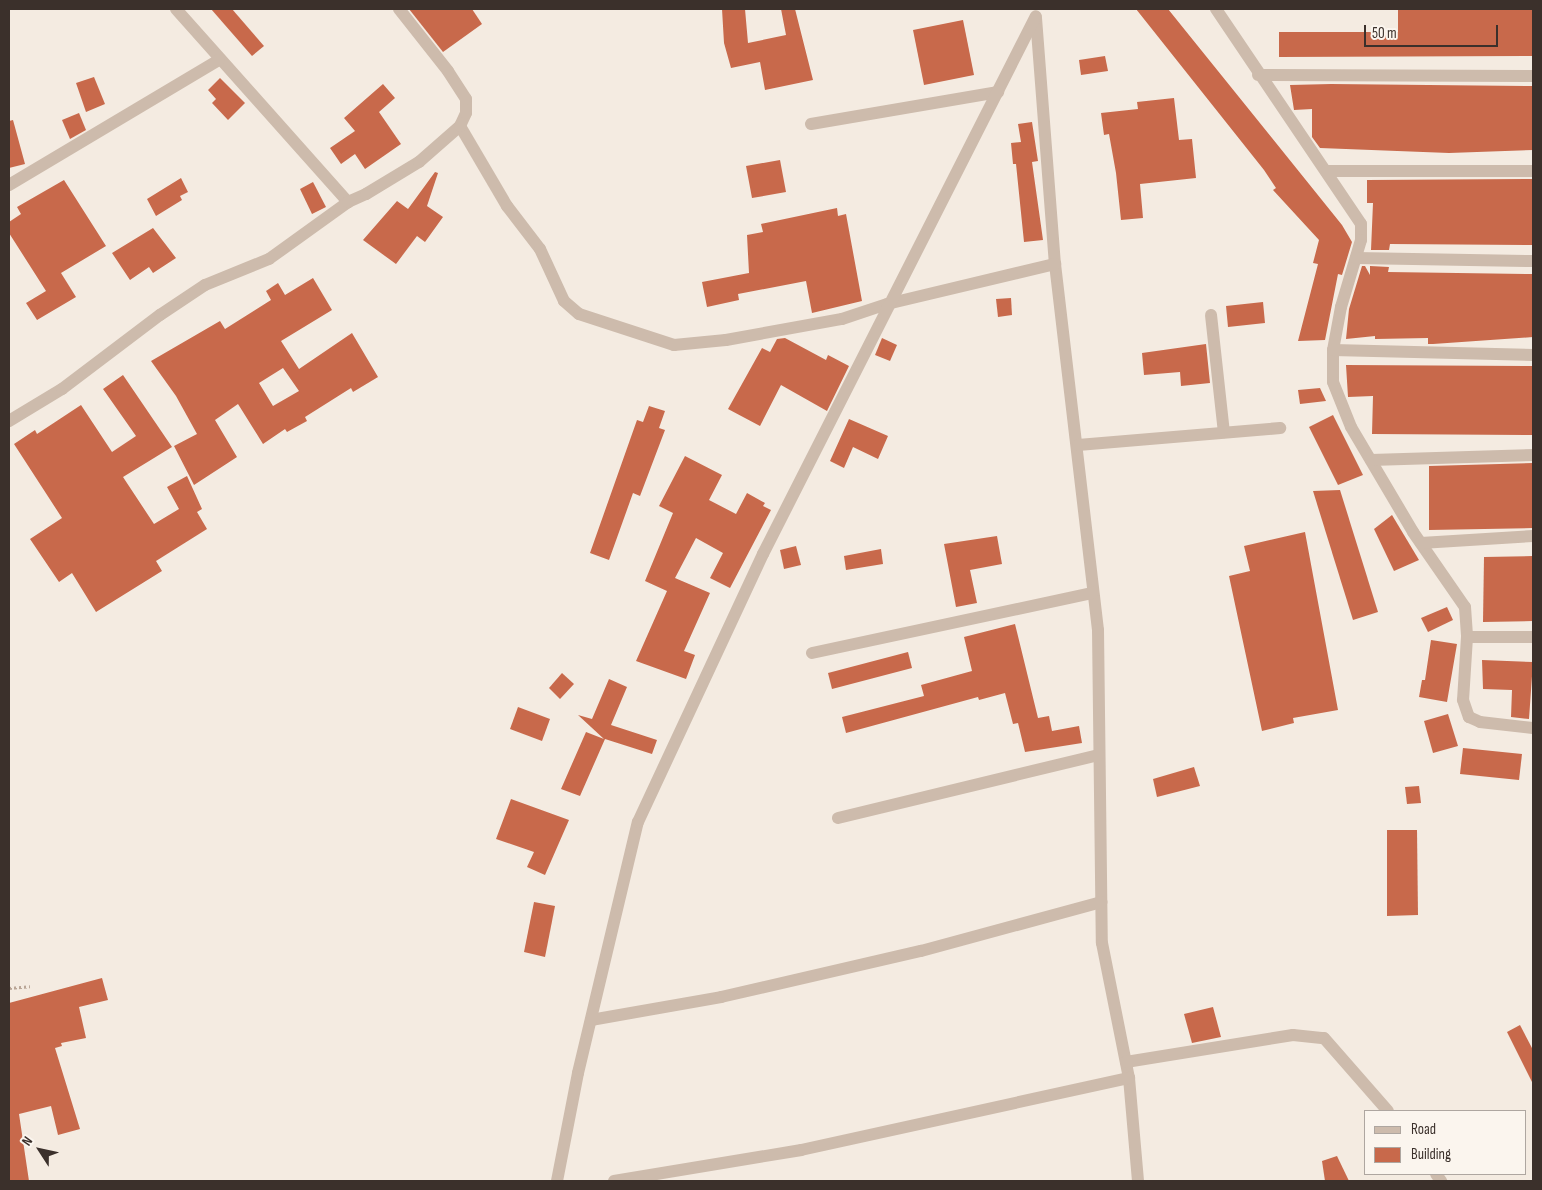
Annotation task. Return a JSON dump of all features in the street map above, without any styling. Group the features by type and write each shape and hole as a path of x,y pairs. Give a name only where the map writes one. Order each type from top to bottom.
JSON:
{"street":[{"path":"176,9 219,60 348,202"},
{"path":"9,421 62,389 160,314 206,285 269,259 348,202 366,194 419,162 460,126 466,113 466,99 448,71 399,9"},
{"path":"1216,9 1258,75 1361,224 1356,258 1341,307 1333,350 1333,382 1351,427 1421,543 1465,606 1467,637 1463,700 1469,717 1480,722 1533,728"},
{"path":"557,1181 591,1020 638,822 763,554 887,304 998,92 1036,12"},
{"path":"1036,12 1055,264 1078,445 1098,630 1102,942 1129,1078 1138,1181"},
{"path":"9,185 219,60"},
{"path":"1258,75 1533,76"},
{"path":"811,124 998,92"},
{"path":"460,126 507,206 540,249 564,301 578,314 674,345 726,340 842,318 887,304 1055,264"},
{"path":"1326,171 1533,171"},
{"path":"1356,258 1533,261"},
{"path":"1211,315 1224,432"},
{"path":"1333,350 1533,355"},
{"path":"1078,445 1280,428"},
{"path":"1371,460 1533,455"},
{"path":"1421,543 1533,536"},
{"path":"812,653 1093,593"},
{"path":"1467,637 1533,637"},
{"path":"838,818 1099,755"},
{"path":"591,1020 721,997 911,954 1101,902"},
{"path":"1126,1062 1292,1035 1324,1038 1387,1110"},
{"path":"614,1181 801,1150 1129,1078"}],"path":[{"path":"9,988 30,986"}],"building":[{"path":"211,9 232,9 264,46 252,56"},
{"path":"409,9 472,9 482,24 443,52"},
{"path":"722,9 745,9 748,43 786,35 781,9 795,9 813,80 765,90 760,62 731,68 724,43"},
{"path":"1136,9 1168,9 1342,225 1352,242 1342,275 1338,274 1325,340 1298,341 1318,264 1313,263 1319,240 1273,190 1276,188 1264,170"},
{"path":"1398,9 1533,9 1533,56 1279,57 1279,32 1398,32"},
{"path":"963,20 974,75 924,85 913,30"},
{"path":"1105,56 1108,71 1081,75 1079,60"},
{"path":"94,77 105,104 86,112 76,83"},
{"path":"220,78 245,103 228,120 212,103 216,99 208,90"},
{"path":"383,84 395,98 379,112 401,144 365,169 355,154 341,164 330,148 355,131 344,118"},
{"path":"1290,85 1533,86 1533,150 1449,153 1320,148 1312,137 1312,109 1294,110"},
{"path":"1174,98 1179,140 1192,139 1196,178 1140,184 1143,218 1121,220 1116,173 1109,134 1104,135 1101,113 1138,109 1137,102"},
{"path":"79,113 86,130 70,139 62,120"},
{"path":"13,120 25,164 9,168 9,121"},
{"path":"1032,122 1038,161 1032,162 1043,240 1024,242 1016,164 1013,164 1011,143 1021,142 1018,124"},
{"path":"780,160 786,192 752,198 746,166"},
{"path":"435,172 438,173 427,206 443,217 425,242 417,236 396,264 363,240 397,201 408,209"},
{"path":"181,178 188,192 180,196 182,200 156,216 147,199"},
{"path":"1533,179 1533,245 1390,244 1389,250 1371,250 1373,203 1367,203 1367,180"},
{"path":"64,180 106,246 61,273 76,297 37,320 26,303 46,291 9,233 9,222 21,214 17,207"},
{"path":"313,182 326,207 312,214 300,189"},
{"path":"837,208 838,216 846,214 862,301 812,313 806,281 738,294 739,300 707,307 702,282 749,273 747,235 763,232 761,224"},
{"path":"153,228 176,258 153,273 149,267 130,280 112,253"},
{"path":"1362,266 1365,266 1370,275 1370,266 1389,267 1388,272 1533,274 1533,337 1433,344 1428,344 1428,338 1375,339 1375,336 1346,339 1349,309"},
{"path":"313,278 332,310 281,341 299,369 352,333 378,377 353,392 351,388 305,417 307,421 287,432 285,429 263,444 238,404 215,420 237,457 194,485 174,446 197,434 176,396 151,361 220,321 225,329 271,300 266,291 278,283 285,295","holes":["283,368 299,391 273,406 259,383"]},
{"path":"1011,298 1012,315 998,317 996,299"},
{"path":"1263,302 1265,323 1228,327 1226,306"},
{"path":"785,338 826,360 828,355 849,366 827,411 781,385 760,426 728,409 762,348 770,352 777,339"},
{"path":"882,338 897,345 890,361 875,355"},
{"path":"1206,344 1210,383 1181,386 1180,372 1144,375 1142,353"},
{"path":"1346,365 1533,366 1533,435 1372,434 1373,396 1348,397"},
{"path":"123,375 172,447 123,477 154,524 179,509 167,487 187,476 202,509 197,512 207,529 156,561 162,571 96,612 72,573 59,582 30,539 62,518 14,444 35,430 37,434 81,405 112,452 136,436 103,389"},
{"path":"1320,388 1326,401 1300,404 1298,390"},
{"path":"649,406 665,411 659,428 665,430 640,496 633,493 609,560 590,553 637,420 643,422"},
{"path":"1333,415 1363,475 1338,485 1309,427"},
{"path":"849,419 888,436 878,459 853,447 844,468 830,461"},
{"path":"685,456 722,475 709,500 736,514 747,493 765,503 763,506 771,510 730,588 710,578 723,553 696,538 675,578 710,593 684,651 695,655 686,679 636,661 667,591 645,581 673,513 659,506"},
{"path":"1533,463 1533,528 1429,530 1429,466"},
{"path":"1340,490 1378,612 1353,620 1313,491"},
{"path":"1392,515 1419,560 1394,571 1374,529"},
{"path":"1305,532 1338,710 1293,718 1294,723 1262,731 1229,576 1250,571 1244,546"},
{"path":"997,536 1002,564 970,570 977,603 956,607 944,544"},
{"path":"796,546 801,565 784,569 780,550"},
{"path":"881,549 883,564 846,570 844,556"},
{"path":"1533,556 1533,621 1483,622 1484,557"},
{"path":"1447,607 1453,620 1428,632 1421,618"},
{"path":"1015,624 1038,718 1049,716 1052,731 1079,726 1082,743 1025,752 1018,723 1013,724 1005,693 979,700 978,697 846,733 842,717 924,696 921,685 972,671 964,637"},
{"path":"1431,640 1457,644 1447,702 1419,697 1422,680 1425,680"},
{"path":"908,652 912,668 832,689 828,673"},
{"path":"1482,660 1533,662 1529,719 1511,717 1512,690 1483,689"},
{"path":"562,673 574,684 560,699 549,688"},
{"path":"609,679 627,687 611,725 657,740 652,754 605,739 580,796 561,789 586,732 604,739 578,715 592,719"},
{"path":"518,707 550,719 542,741 510,729"},
{"path":"1448,714 1458,746 1433,753 1424,721"},
{"path":"1463,748 1522,754 1519,780 1460,774"},
{"path":"1194,767 1200,786 1157,797 1153,779"},
{"path":"1419,786 1421,803 1407,804 1405,787"},
{"path":"511,799 569,820 545,875 527,867 534,852 496,839"},
{"path":"1387,830 1417,830 1418,915 1387,916"},
{"path":"534,902 555,906 545,957 524,952"},
{"path":"102,978 108,1000 79,1007 86,1038 61,1043 62,1046 55,1048 80,1129 58,1135 51,1106 19,1114 29,1181 9,1181 9,1003"},
{"path":"1213,1007 1221,1037 1192,1043 1184,1014"},
{"path":"1520,1025 1533,1050 1533,1084 1507,1032"},
{"path":"1337,1156 1349,1181 1325,1181 1322,1161"}]}
